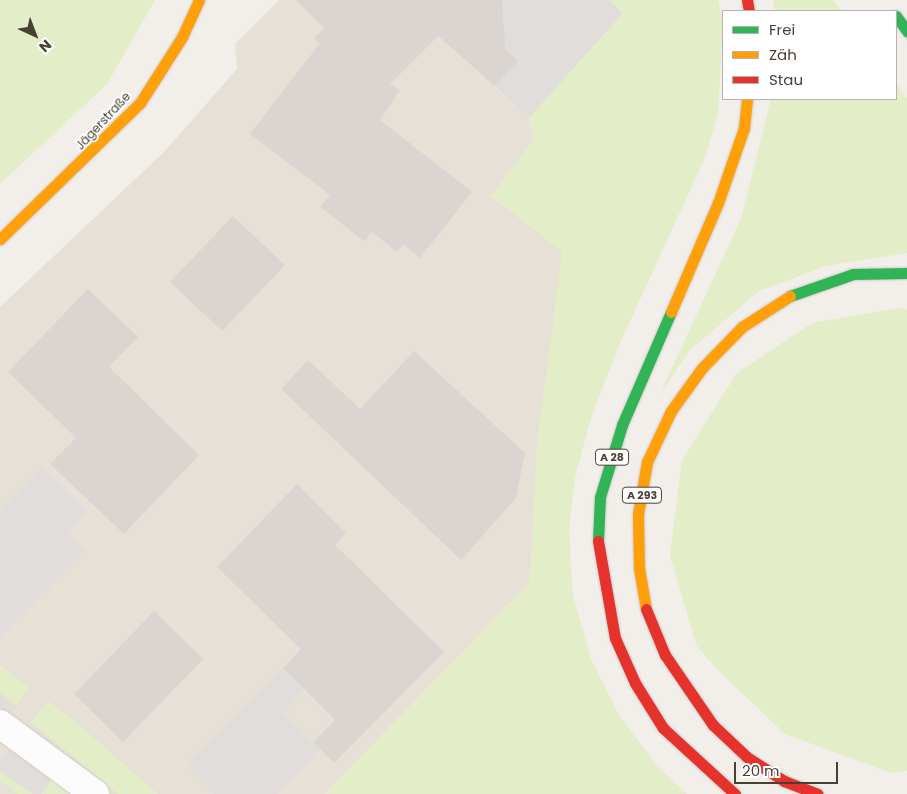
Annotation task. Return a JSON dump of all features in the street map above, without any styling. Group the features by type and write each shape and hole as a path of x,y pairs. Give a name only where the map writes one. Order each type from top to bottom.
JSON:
{"main road":[{"name":"Jägerstraße","path":"0,239 140,103 199,0"},
{"path":"897,17 907,31"},
{"name":"A 28","path":"735,794 663,728 634,683 615,638 597,552 600,497 622,425 718,203 744,128 747,100"},
{"name":"A 293","path":"818,794 784,781 747,757 713,725 682,686 647,614 639,568 640,505 647,462 671,411 702,368 742,327 789,296 853,274 907,273"}],"street":[{"path":"0,724 95,794"}],"shaded area":[{"path":"279,0 398,0 529,118 534,140 491,196 563,252 537,446 530,582 325,794 0,794 0,307 164,152 237,69 235,44"},
{"path":"502,0 609,0 623,13 529,118 494,86 517,61 506,50"},
{"path":"42,467 88,512 67,533 85,551 0,637 0,509"},
{"path":"283,668 304,689 283,713 320,749 277,794 214,794 186,765"},
{"path":"0,693 16,706 8,715 0,708"},
{"path":"11,747 53,777 41,794 33,794 0,771 0,762"}],"green space":[{"path":"0,0 155,0 107,84 0,184"},
{"path":"609,0 718,0 722,18 718,114 704,160 620,343 591,418 575,477 569,530 573,595 591,659 619,715 656,765 687,794 325,794 530,582 537,446 562,252 491,196 534,140 529,118 623,13"},
{"path":"773,0 833,0 841,10 775,10"},
{"path":"897,84 907,98 907,253 826,266 759,291 689,351 659,396 741,219 771,100 897,100"},
{"path":"900,308 907,309 907,771 891,773 785,734 720,672 697,647 670,555 682,460 737,373 812,323"},
{"path":"0,665 29,688 16,706 0,693"},
{"path":"48,701 70,717 158,794 118,794 31,722"},
{"path":"0,771 33,794 18,794 0,781"},
{"path":"53,777 72,790 69,794 41,794"}],"building":[{"path":"296,0 502,0 506,50 518,61 494,86 438,36 390,84 400,90 380,120 472,192 420,258 403,244 397,252 372,232 364,241 320,207 330,195 250,134 320,43 314,38 324,28"},
{"path":"233,216 285,265 222,331 170,282"},
{"path":"88,289 138,337 109,367 199,455 124,534 50,464 76,438 8,372"},
{"path":"414,351 525,453 516,498 461,560 281,389 308,360 360,409"},
{"path":"297,484 346,533 335,545 444,652 334,763 313,742 335,720 283,668 301,649 217,567"},
{"path":"154,611 203,659 123,742 74,694"}],"traffic: fast":[{"path":"897,17 907,31"},
{"path":"790,296 853,274 907,273"},
{"path":"598,541 600,497 622,425 671,312"}],"traffic: slow":[{"path":"0,239 140,103 182,37 199,0"},
{"path":"671,312 718,203 744,128 747,100"},
{"path":"646,609 639,568 638,514 647,462 671,411 702,368 742,327 790,296"}],"traffic: jam":[{"path":"747,0 749,10"},
{"path":"598,541 615,638 635,683 663,728 735,794"},
{"path":"646,609 665,655 713,725 747,757 784,781 818,794"}]}
